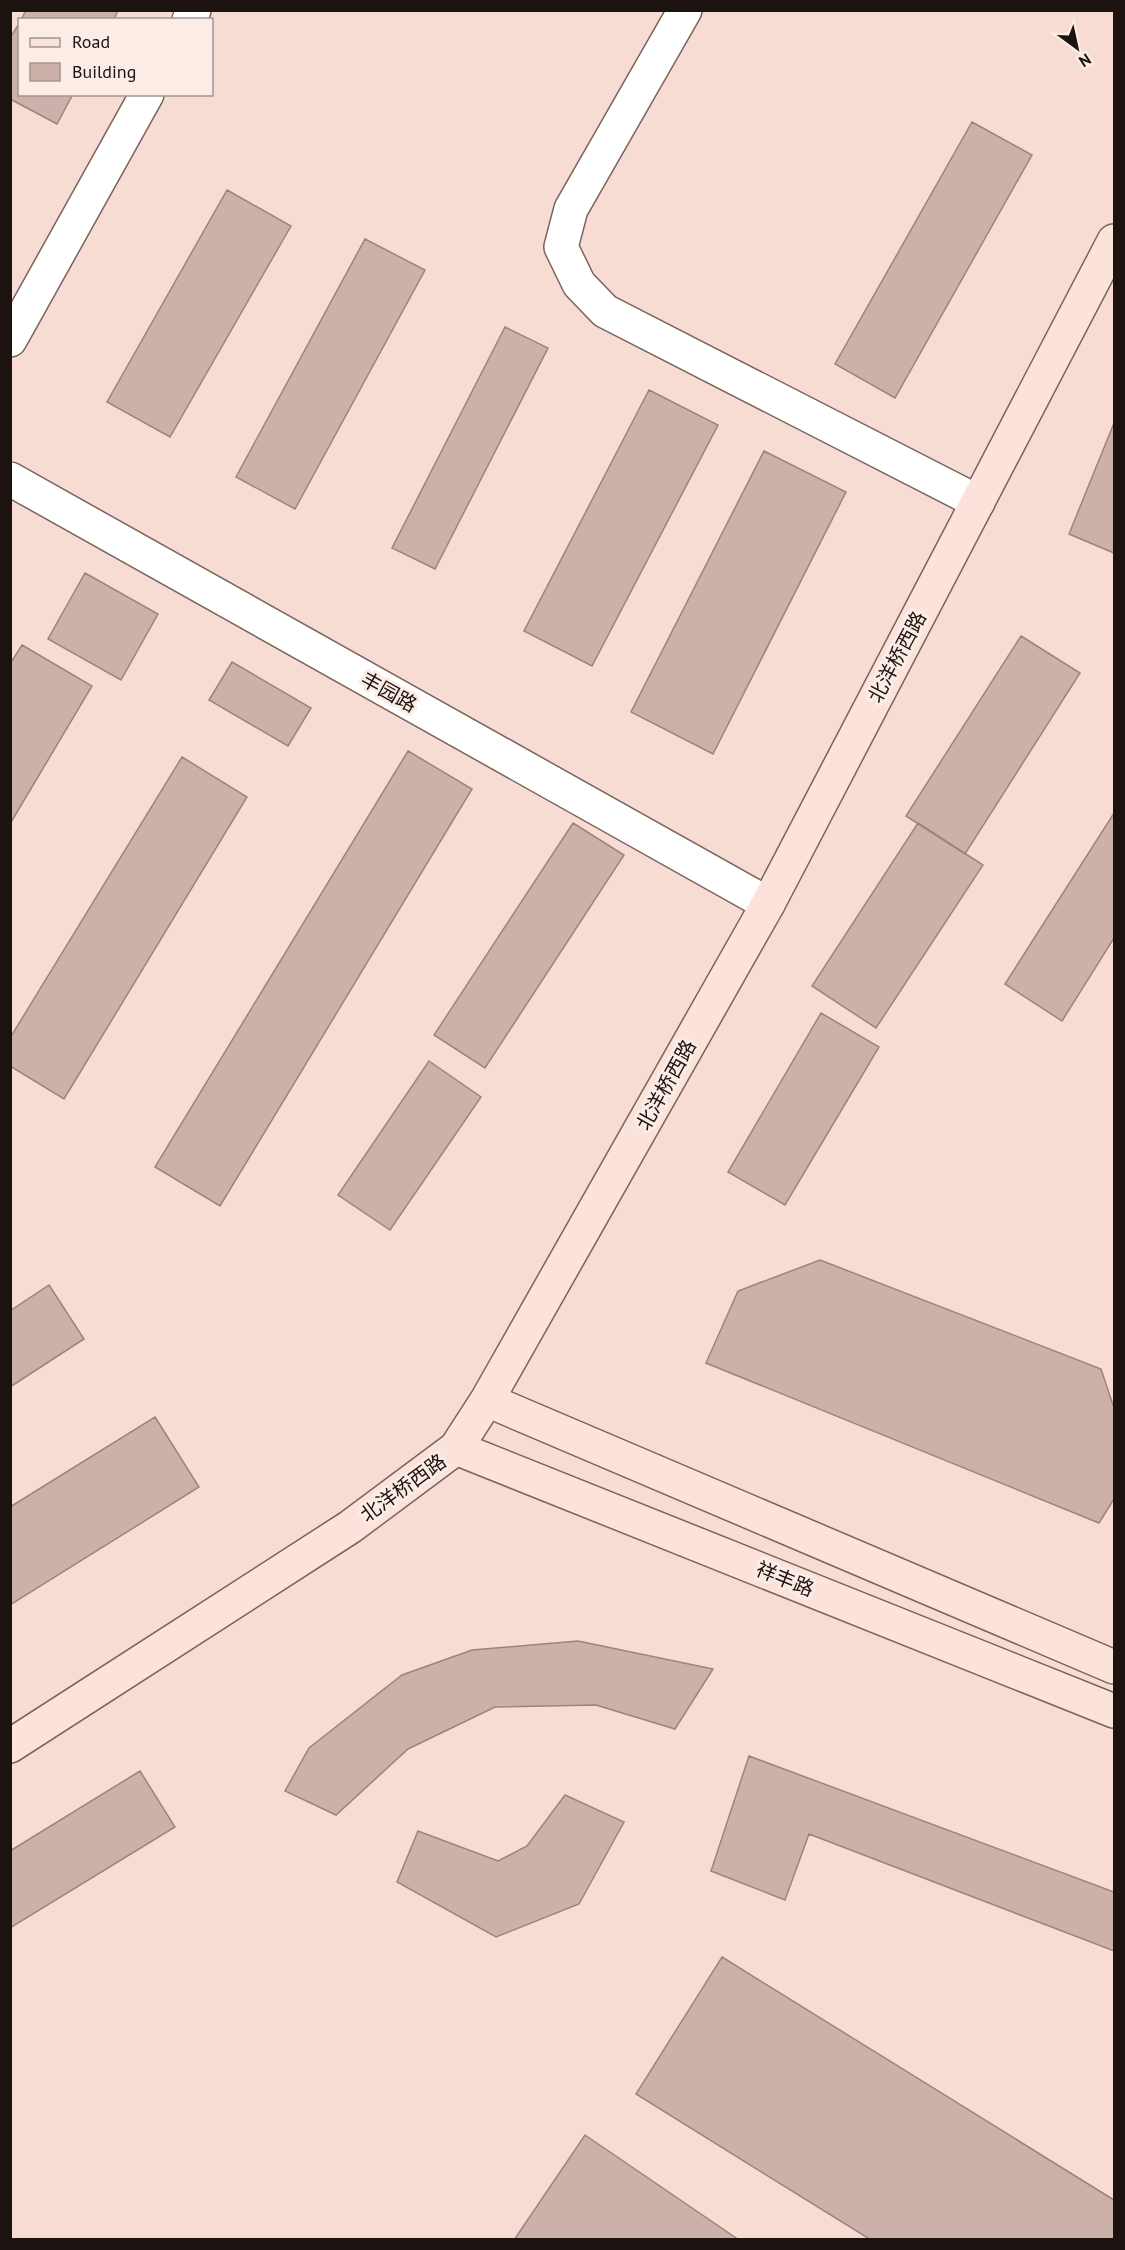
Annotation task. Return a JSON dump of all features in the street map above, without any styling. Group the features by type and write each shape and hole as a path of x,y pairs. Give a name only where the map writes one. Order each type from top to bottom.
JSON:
{"main road":[{"name":"北洋桥西路","path":"10,1746 350,1527 456,1448 487,1400 768,904 1114,241"},
{"path":"487,1400 1114,1667"},
{"name":"祥丰路","path":"456,1448 1114,1711"}],"street":[{"path":"685,10 571,209 561,247 579,284 605,311 978,502"},
{"path":"10,340 146,96"},
{"name":"丰园路","path":"10,479 768,904"}],"building":[{"path":"26,10 118,10 115,18 22,18"},
{"path":"18,25 18,96 72,96 57,124 10,99 10,38"},
{"path":"972,122 1032,155 895,398 835,364"},
{"path":"227,190 291,226 170,437 107,402"},
{"path":"365,239 425,270 295,509 236,477"},
{"path":"505,327 548,348 435,569 392,548"},
{"path":"649,390 718,425 592,666 524,631"},
{"path":"1114,423 1114,553 1069,534"},
{"path":"764,451 846,492 713,754 631,712"},
{"path":"85,573 158,614 121,680 48,639"},
{"path":"1021,636 1080,673 965,854 906,816"},
{"path":"22,645 92,686 10,824 10,664"},
{"path":"232,662 311,708 288,746 209,700"},
{"path":"408,751 472,789 220,1206 155,1167"},
{"path":"182,757 247,797 64,1099 10,1066 10,1038"},
{"path":"1114,813 1114,938 1062,1021 1005,984"},
{"path":"573,823 624,855 485,1068 434,1035"},
{"path":"918,823 983,865 876,1028 812,986"},
{"path":"821,1013 879,1047 785,1205 728,1172"},
{"path":"429,1061 481,1097 390,1230 338,1195"},
{"path":"820,1260 1101,1369 1114,1408 1114,1499 1099,1523 706,1363 738,1291"},
{"path":"49,1285 84,1339 10,1387 10,1311"},
{"path":"155,1417 199,1487 10,1605 10,1507"},
{"path":"578,1641 713,1669 675,1729 596,1705 495,1707 408,1749 336,1815 285,1791 309,1748 402,1675 472,1650"},
{"path":"749,1756 1114,1892 1114,1951 809,1834 785,1900 711,1871"},
{"path":"140,1771 175,1827 10,1928 10,1851"},
{"path":"565,1795 624,1822 579,1904 496,1937 397,1882 418,1831 498,1861 527,1846"},
{"path":"722,1957 1114,2200 1114,2240 871,2240 636,2094"},
{"path":"585,2135 739,2240 514,2240"}]}
